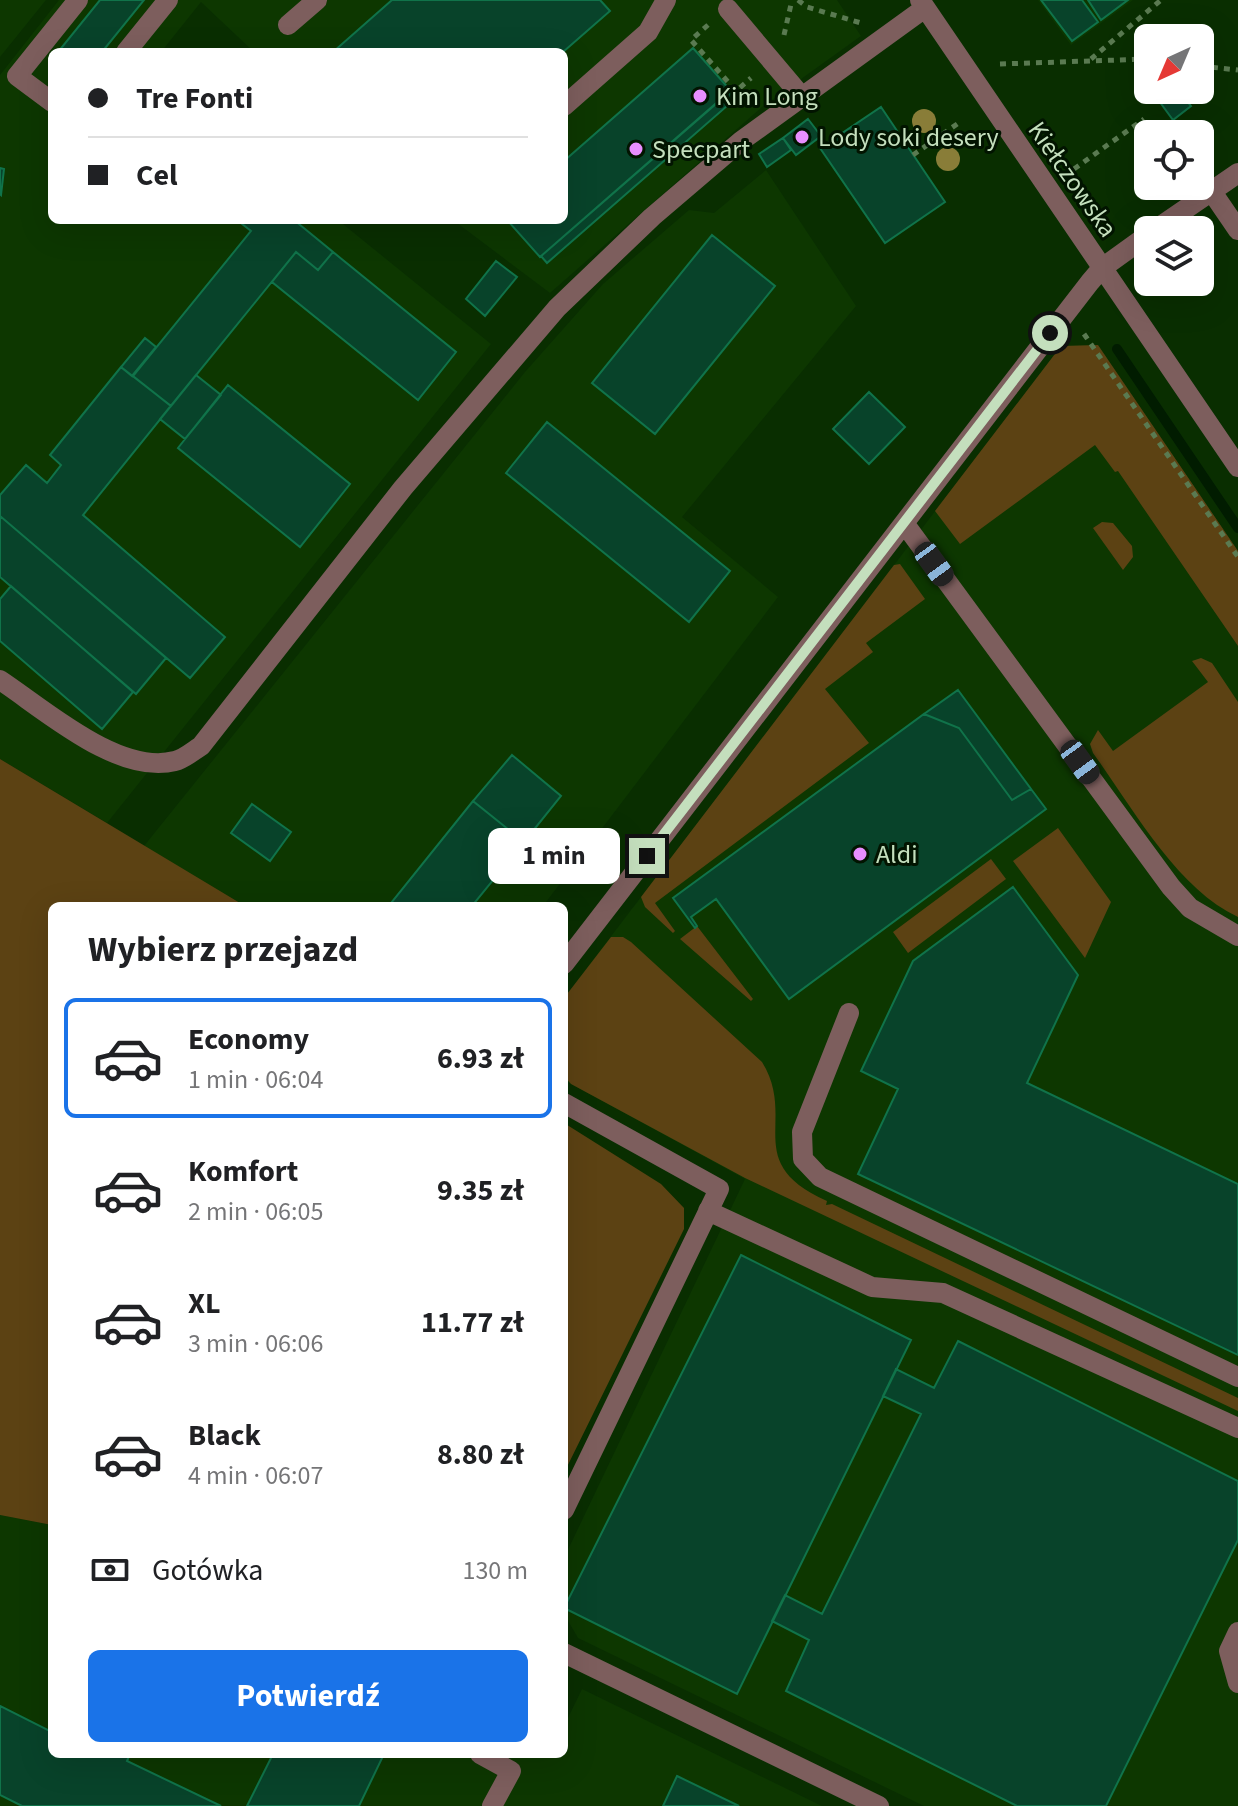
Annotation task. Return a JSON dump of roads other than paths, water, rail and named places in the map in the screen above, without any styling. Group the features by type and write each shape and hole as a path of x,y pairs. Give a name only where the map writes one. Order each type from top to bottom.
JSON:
{"street":[{"path":"48,99 17,76 78,0"},
{"path":"129,48 168,0"},
{"path":"288,25 317,0"},
{"path":"568,102 648,32 666,0"},
{"path":"0,680 125,758 153,763 176,761 201,746 403,488 557,308 652,217 741,141 923,4"},
{"name":"Kiełczowska","path":"923,4 1238,467"},
{"path":"728,9 802,97"},
{"path":"1214,191 1238,173"},
{"path":"1214,195 1238,230"},
{"path":"1176,216 1200,200"},
{"path":"568,959 1068,310 1102,268 1134,245"},
{"path":"904,523 1171,887 1190,908 1238,936"},
{"path":"849,1013 802,1132 803,1159 820,1177 1238,1377"},
{"path":"568,1105 635,1146 719,1189 568,1502"},
{"path":"708,1211 872,1287 943,1293 1238,1428"},
{"path":"1238,1632 1229,1651 1238,1683"},
{"path":"568,1655 879,1806"},
{"path":"487,1758 511,1771 492,1806"}],"waterway":[{"path":"1117,349 1238,528"}],"place":[{"name":"Kim Long","path":"700,96"},
{"name":"Lody soki desery","path":"802,137"},
{"name":"Specpart","path":"636,149"},
{"name":"Aldi","path":"860,854"}]}
